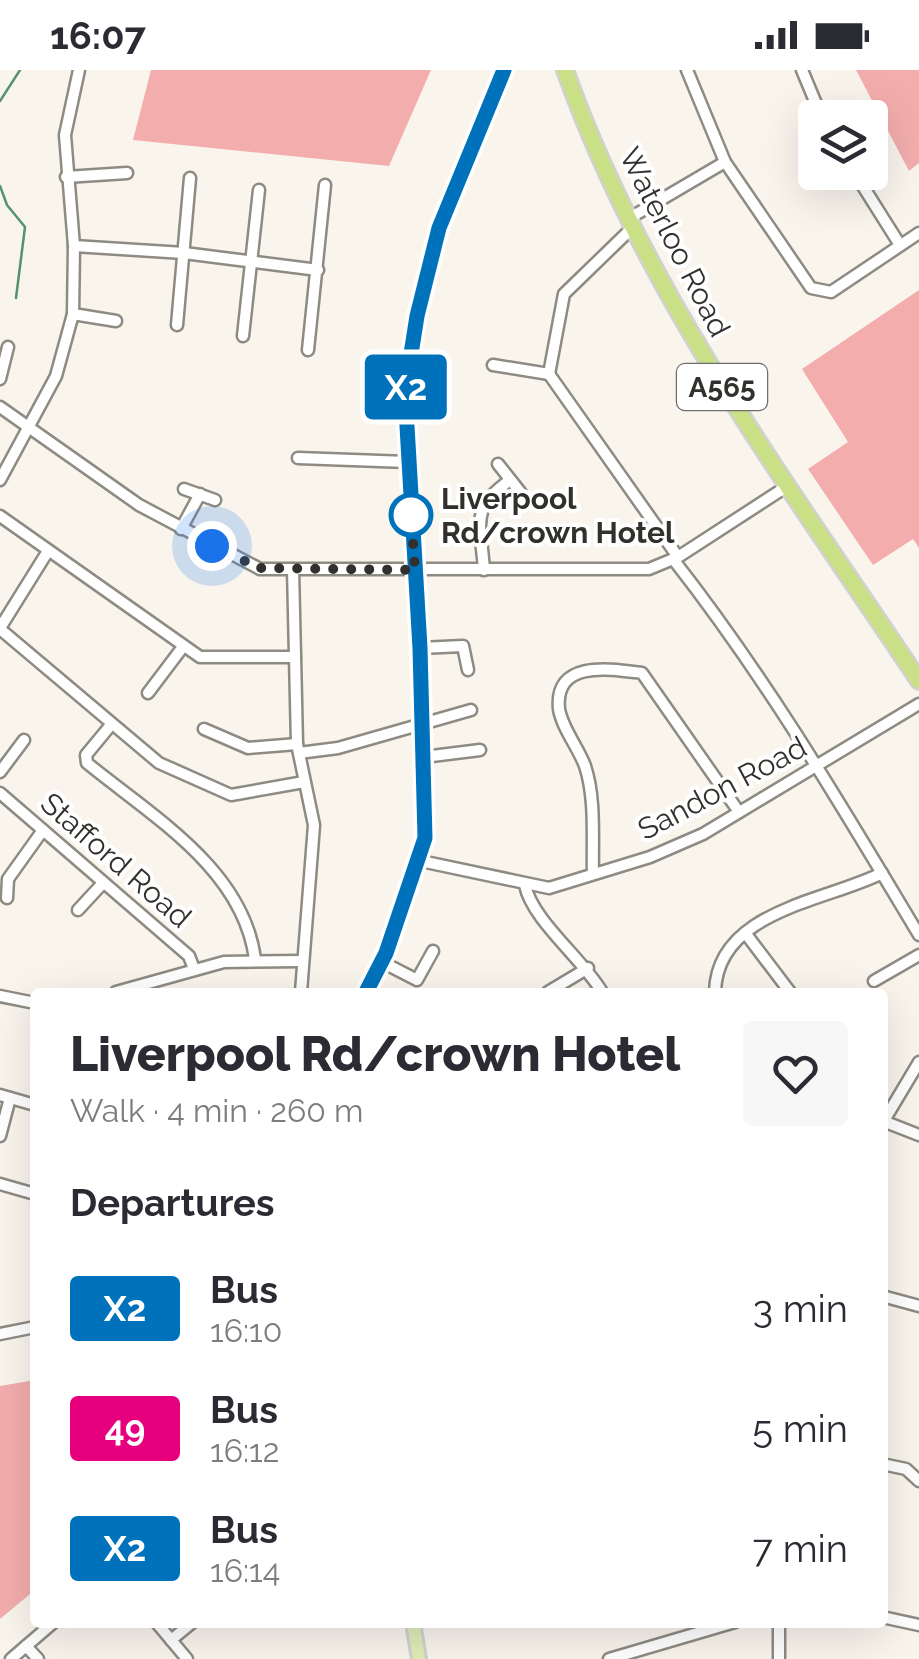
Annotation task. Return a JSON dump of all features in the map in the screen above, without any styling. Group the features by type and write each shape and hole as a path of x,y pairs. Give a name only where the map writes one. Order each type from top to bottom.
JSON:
{"highway":[{"name":"Waterloo Road","path":"565,70 629,224 702,356 919,681"}],"main road":[{"path":"368,988 421,860 426,821 405,392 417,316 439,228 504,70"},
{"path":"414,1628 420,1659"}],"street":[{"path":"0,480 56,376 73,314 74,246 66,177 66,135 79,70"},
{"path":"688,70 724,162 818,292 831,292 919,233"},
{"path":"802,70 814,100"},
{"path":"724,162 629,224 564,294 549,374 820,765 919,934"},
{"path":"66,177 127,173"},
{"path":"177,325 190,178"},
{"path":"308,350 325,186"},
{"path":"243,336 259,190"},
{"path":"865,190 900,245"},
{"path":"74,246 184,253 318,270"},
{"path":"73,314 116,322"},
{"path":"0,379 8,347"},
{"path":"493,365 549,374"},
{"path":"0,407 181,529 243,563 293,569 649,569 676,558 788,485"},
{"path":"298,458 408,462"},
{"path":"498,464 521,494"},
{"path":"484,570 480,510 489,494 510,480"},
{"path":"184,489 215,500"},
{"path":"181,529 200,494"},
{"path":"0,516 182,648 200,657 295,657"},
{"path":"48,551 0,629 110,726 160,764 232,795 304,782"},
{"path":"293,569 298,749 314,825 301,988"},
{"path":"420,648 462,646 468,670"},
{"path":"148,693 182,648"},
{"path":"593,874 590,786 559,712 560,691 578,672 592,668 642,673 740,812"},
{"name":"Sandon Road","path":"421,860 549,888 650,858 740,812 919,704"},
{"path":"204,729 248,748 338,748 471,710"},
{"path":"110,726 86,755 87,763 216,872 244,914 254,959"},
{"path":"0,772 24,740"},
{"path":"424,756 480,750"},
{"name":"Stafford Road","path":"0,793 188,956 194,969"},
{"path":"6,898 8,879 42,830"},
{"path":"715,988 722,961 746,934 790,906 882,874"},
{"path":"78,910 103,882"},
{"path":"525,885 528,901 588,968 600,988"},
{"path":"746,934 787,988"},
{"path":"412,988 434,950"},
{"path":"874,981 919,955"},
{"path":"130,988 194,969 254,959 301,961"},
{"path":"382,962 417,980"},
{"path":"555,988 588,968"},
{"path":"0,996 30,1001"},
{"path":"888,1114 919,1062"},
{"path":"0,1136 5,1096 30,1103"},
{"path":"888,1124 919,1135"},
{"path":"0,1184 30,1193"},
{"path":"888,1298 919,1306"},
{"path":"0,1334 30,1328"},
{"path":"888,1465 906,1469 919,1482"},
{"path":"888,1618 919,1625"},
{"path":"11,1659 47,1628"},
{"path":"161,1628 187,1659"},
{"path":"171,1640 186,1628"},
{"path":"612,1658 714,1628"},
{"path":"779,1628 779,1659"},
{"path":"26,1646 38,1659"}],"shaded area":[{"path":"151,70 431,70 389,166 133,140"},
{"path":"856,70 919,70 919,163 909,171 888,131 888,100 872,100"},
{"path":"919,290 919,548 913,539 873,565 808,469 848,442 802,369"},
{"path":"30,1381 30,1594 0,1619 0,1386"}],"waterway":[{"path":"0,101 20,70"},
{"path":"0,186 7,205 25,227 16,298"}],"bus line":[{"name":"X2","path":"368,988 386,953 421,860 425,838 420,648 405,392 417,316 439,228 504,70"}],"place":[{"name":"Liverpool Rd/crown Hotel","path":"411,515"}],"route":[{"path":"212,546 260,568 415,570 411,515"}]}
